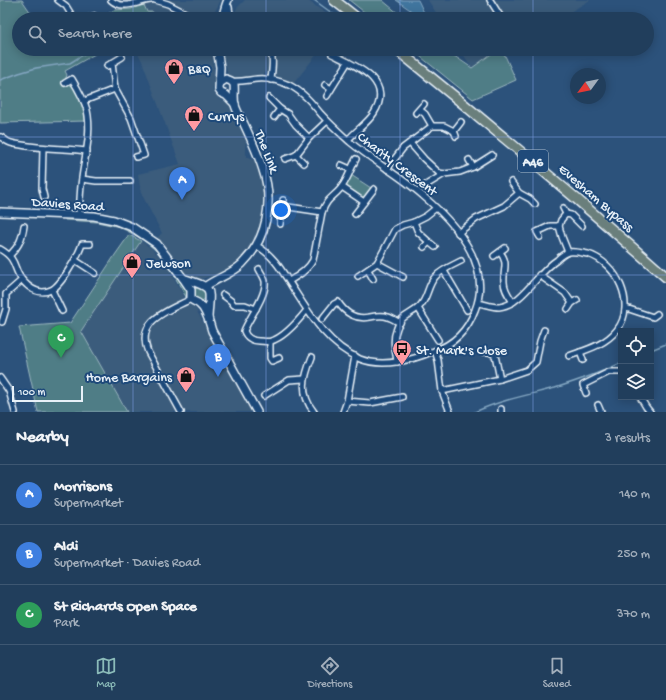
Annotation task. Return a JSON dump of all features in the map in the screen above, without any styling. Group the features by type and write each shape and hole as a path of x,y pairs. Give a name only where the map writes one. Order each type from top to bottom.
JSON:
{"highway":[{"path":"334,0 349,12"},
{"name":"Evesham Bypass","path":"405,56 550,175 666,277"}],"street":[{"path":"58,0 66,6 70,12"},
{"path":"111,0 125,6 151,0"},
{"path":"155,0 168,4 184,12"},
{"path":"490,0 498,12"},
{"name":"The Link","path":"206,290 213,280 224,276 242,265 257,246 267,220 268,207 267,186 264,170 235,105 230,85 220,67 218,56"},
{"path":"271,80 273,56"},
{"path":"336,56 364,70 371,76 376,84 379,95 378,104 370,118 354,132 348,140"},
{"path":"122,57 110,65 115,89 131,118 144,155 136,158"},
{"path":"327,96 348,62"},
{"path":"65,83 72,79 84,101 89,124 79,215"},
{"name":"Charity Crescent","path":"230,85 259,79 287,84 302,93 348,140 422,194 458,233 472,253 479,277 480,290 478,303 463,331 448,344 435,351 419,357 396,362 377,362 361,359 344,349 322,331 274,259 257,246"},
{"path":"325,84 331,89"},
{"path":"84,101 115,89"},
{"path":"269,98 280,109 288,114 296,125 309,138"},
{"path":"424,104 418,111 425,114 432,126"},
{"path":"274,117 280,109"},
{"path":"285,158 296,155 309,138 327,120"},
{"path":"454,131 462,122"},
{"path":"388,169 396,155 432,126 444,126 454,131 456,136"},
{"path":"1,137 11,143 43,148 87,151"},
{"path":"410,143 439,173 444,174 460,172 473,167 492,155"},
{"path":"43,148 42,189 44,197"},
{"path":"296,155 304,164"},
{"path":"289,281 303,272 313,260 322,212 328,199 342,187 356,159"},
{"path":"469,160 473,167"},
{"path":"342,165 350,169"},
{"path":"426,185 444,174"},
{"path":"82,179 96,181 130,181"},
{"path":"511,182 519,193 530,199 535,204"},
{"path":"342,187 364,202"},
{"path":"355,214 374,189"},
{"path":"458,233 476,219 504,206 519,193"},
{"path":"280,224 283,200"},
{"path":"282,206 322,212"},
{"path":"358,276 377,263 395,229 426,216 436,208"},
{"path":"563,208 566,214"},
{"name":"Davies Road","path":"0,212 79,215 114,220 132,227 157,244 191,290"},
{"path":"566,214 559,226 568,252"},
{"path":"566,214 571,214 582,226"},
{"path":"414,222 418,232 435,246"},
{"path":"10,255 18,246 22,238 24,226"},
{"path":"540,237 537,232 550,226 559,226"},
{"path":"424,247 429,242"},
{"path":"0,249 10,255 22,280 34,290 39,292 52,290 76,260 82,244 90,244"},
{"path":"494,256 505,248"},
{"path":"500,252 506,265 504,283 505,288 513,302"},
{"path":"478,303 498,307 513,302 522,295 547,267 568,252 577,252 590,255 602,261 608,267 622,288 626,308 620,325 613,335 598,346 569,356"},
{"path":"76,260 95,273"},
{"path":"396,362 394,338 395,332 400,323 406,315 418,308 426,297 435,277 461,261"},
{"path":"377,263 403,277"},
{"path":"260,269 265,281 264,286 256,309 244,333 251,340 270,342 276,339 307,310"},
{"path":"368,270 373,279"},
{"path":"444,271 467,310"},
{"path":"539,275 575,301 568,309"},
{"path":"183,278 206,290"},
{"path":"2,322 6,308 6,294 22,280"},
{"path":"191,299 191,290 196,285 206,290"},
{"path":"52,290 62,311"},
{"path":"199,303 205,302 206,290"},
{"path":"206,290 208,317 212,331 257,412"},
{"path":"223,295 234,305 245,305 256,309"},
{"path":"191,299 199,303 208,317"},
{"path":"181,412 144,344 144,333 151,322 191,299"},
{"path":"322,319 334,304 338,302 344,310 356,317 388,316 400,323"},
{"path":"418,308 438,340"},
{"path":"626,308 653,317 657,314"},
{"path":"442,391 500,379 527,370 536,362 544,330"},
{"path":"270,342 270,358 272,361 279,358"},
{"path":"435,351 438,360 442,391 450,412"},
{"path":"484,352 489,352 495,355 500,379"},
{"path":"580,352 583,360"},
{"path":"343,412 347,401 355,356"},
{"path":"312,357 304,379 306,397 314,412"},
{"path":"586,393 583,385 609,372 618,372"},
{"path":"0,378 8,391 15,412"},
{"path":"264,396 289,380 304,379"},
{"path":"347,401 370,404 402,397"},
{"path":"642,400 650,412"},
{"path":"598,405 601,412"}],"shaded area":[{"path":"141,0 221,0 215,12 147,12"},
{"path":"245,0 307,0 324,12 235,12"},
{"path":"396,0 418,0 424,12 413,12"},
{"path":"428,0 590,0 570,12 436,12"},
{"path":"140,56 213,56 215,80 213,90 219,99 228,102 246,141 245,149 247,158 255,161 258,167 263,185 265,202 260,229 255,240 242,259 224,272 201,279 189,276 171,254 156,239 162,233 141,193 138,174 180,164"},
{"path":"224,56 315,56 293,84 277,76 273,72 266,72 262,75 235,81 230,78"},
{"path":"464,56 488,56 472,68"},
{"path":"141,241 152,249 166,264 184,297 150,319 145,325 141,341 145,352 179,412 127,412 81,331"},
{"path":"188,305 194,306 253,412 184,412 151,352 147,341 150,327"}],"green space":[{"path":"0,0 22,0 30,12 12,12 12,56 91,56 65,71 67,75 65,80 61,83 63,86 69,84 76,90 81,101 86,121 0,123"},
{"path":"349,0 382,0 397,12 364,12"},
{"path":"144,5 147,12 111,12 114,10 131,9"},
{"path":"420,56 454,56 472,68 488,56 505,56 516,80 473,99"},
{"path":"351,175 371,188 363,199 345,186"},
{"path":"65,218 94,220 120,227 97,222 65,220"},
{"path":"122,226 147,241 160,253 179,275 176,278 165,261 153,248 139,237 121,228"},
{"path":"129,235 141,241 81,331 127,412 38,412 19,327 70,323"},
{"path":"180,277 187,290 186,297 176,279"},
{"path":"200,287 205,289 207,294 205,299 200,301 195,299 193,294 195,289"}],"waterway":[{"path":"314,0 330,12"},
{"path":"0,80 36,68 70,63 81,56"},
{"path":"654,349 666,344"},
{"path":"475,412 505,401 572,383 619,364"}],"place":[{"name":"B&Q","path":"174,85"},
{"name":"Currys","path":"194,132"},
{"name":"Morrisons","path":"182,200"},
{"name":"Jewson","path":"132,279"},
{"name":"St Richards Open Space","path":"61,358"},
{"name":"St. Mark's Close","path":"402,366"},
{"name":"Aldi","path":"218,377"},
{"name":"Home Bargains","path":"186,393"}]}
